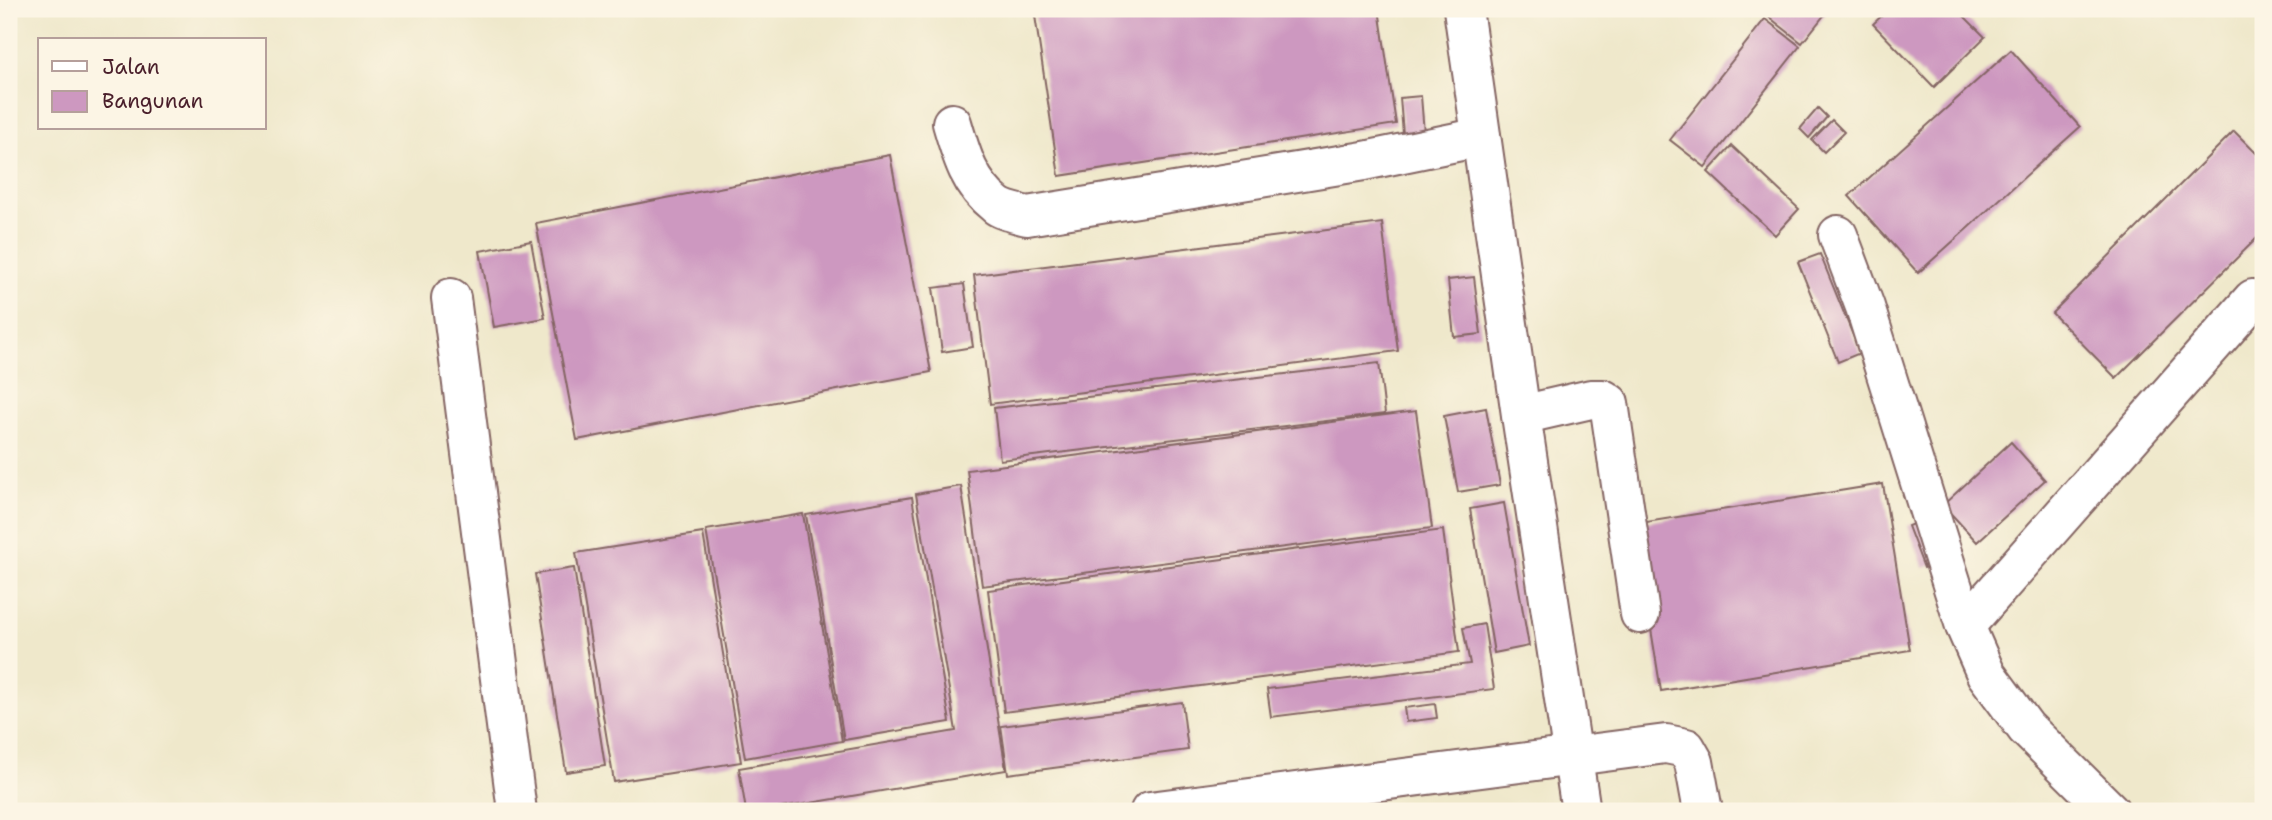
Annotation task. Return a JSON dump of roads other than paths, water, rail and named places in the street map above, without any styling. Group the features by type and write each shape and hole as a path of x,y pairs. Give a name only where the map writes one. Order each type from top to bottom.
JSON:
{"street":[{"path":"1463,9 1581,811"},
{"path":"952,123 962,159 972,180 997,207 1027,216 1364,161 1481,137"},
{"path":"1838,235 1864,307 1965,626 1986,674 2026,728 2110,811"},
{"path":"452,298 517,811"},
{"path":"1965,626 2253,299"},
{"path":"1521,415 1591,399 1603,399 1609,403 1640,614"},
{"path":"1150,811 1666,744 1686,748 1694,762 1703,811"}]}
